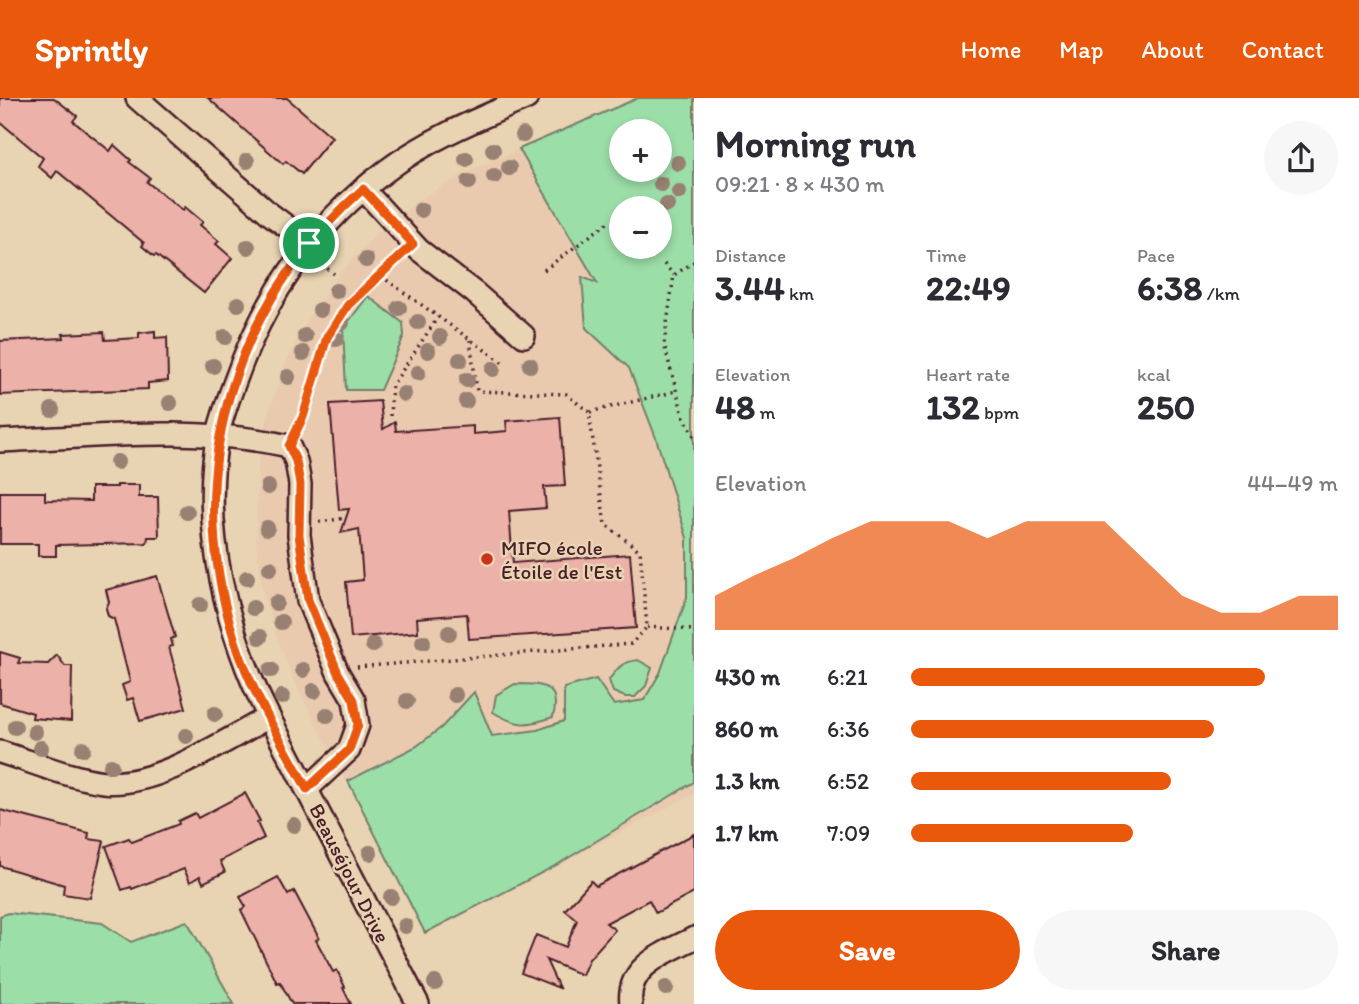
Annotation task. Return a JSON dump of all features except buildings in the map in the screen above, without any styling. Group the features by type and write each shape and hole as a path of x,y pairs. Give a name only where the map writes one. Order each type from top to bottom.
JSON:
{"street":[{"path":"136,98 270,214 309,243"},
{"name":"Beauséjour Drive","path":"418,1004 269,718 250,680 235,640 217,558 214,498 218,435 242,360 261,317 282,279 331,218 363,189 430,141 527,98"},
{"path":"363,189 413,244 524,336"},
{"path":"0,441 218,435 289,446 296,461 300,484 299,524 308,600 338,673 354,700 358,725 349,750 307,789"},
{"path":"0,752 103,782 122,782 160,774 269,718"},
{"path":"631,1004 630,993 639,971 649,962 694,938"}],"path":[{"path":"544,270 609,222"},
{"path":"289,446 303,417 327,337 348,305 413,244"},
{"path":"694,262 674,275 664,344 683,415 694,436"},
{"path":"664,264 674,275"},
{"path":"381,276 506,365"},
{"path":"390,416 392,386 438,317"},
{"path":"374,665 631,644 647,626 640,551 606,524 589,412 566,394 477,391 470,340"},
{"path":"589,412 677,390"},
{"path":"299,524 346,518"},
{"path":"647,626 694,630"}],"shaded area":[{"path":"519,149 636,350 694,525 694,794 426,934 298,689 278,642 263,593 256,543 258,466 268,414 285,364 309,317 340,273 376,234 417,201 463,174"}],"green space":[{"path":"638,98 694,98 694,782 555,866 425,933 348,781 417,746 442,727 474,692 492,736 537,730 564,721 564,688 596,679 614,705 644,700 660,673 687,597 687,538 656,438 629,368 586,328 582,277 597,283 519,149"},
{"path":"368,296 403,323 404,336 380,390 346,390 343,329"},
{"path":"638,660 652,668 646,686 635,697 625,697 613,692 609,680 615,672 624,664"},
{"path":"515,684 541,686 552,692 555,698 553,717 536,722 516,723 493,712 496,695"},
{"path":"8,913 102,923 131,942 187,921 234,1004 0,1004 0,916"}],"place":[{"name":"MIFO école Étoile de l'Est","path":"487,559"}],"route":[{"path":"363,189 413,244 348,305 327,337 303,417 289,446 296,461 300,484 299,535 308,600 338,673 354,700 358,725 349,750 307,789 250,680 235,640 217,558 214,498 218,435 242,360 282,279 309,243 331,218 363,189"}]}
